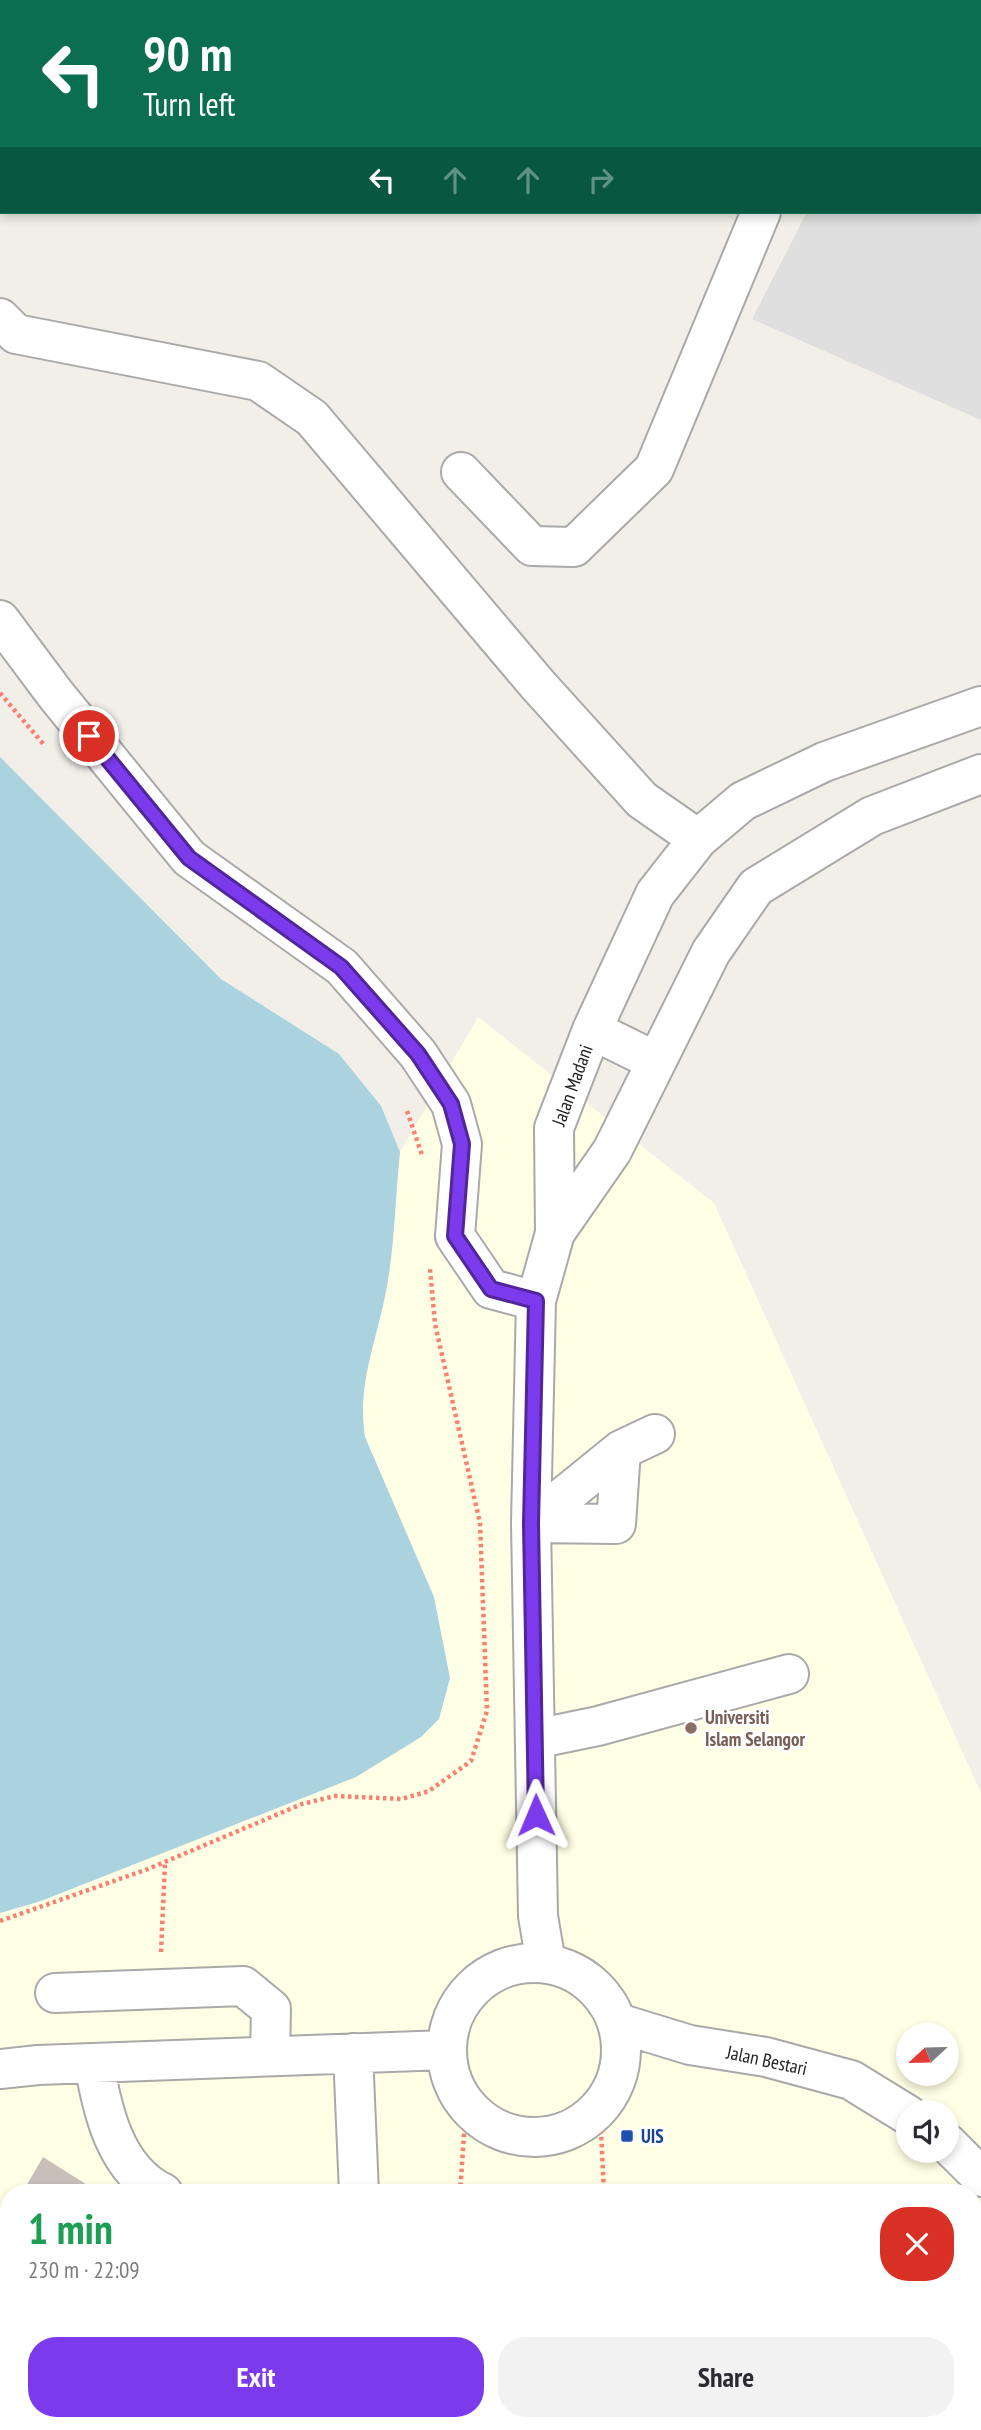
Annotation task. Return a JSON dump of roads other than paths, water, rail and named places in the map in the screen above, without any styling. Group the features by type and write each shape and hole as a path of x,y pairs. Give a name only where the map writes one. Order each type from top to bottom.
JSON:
{"street":[{"path":"461,471 532,547 574,547 654,469 760,214"},
{"path":"0,318 16,334 258,381 312,418 538,685 642,800 698,839"},
{"path":"0,620 56,695 189,858 341,967 418,1054 451,1104 462,1144 455,1236 491,1289 536,1301"},
{"name":"Jalan Madani","path":"555,1233 554,1128 592,1030 655,894 698,839 743,801 824,762 981,706"},
{"path":"546,1963 538,1916 531,1523 536,1301 555,1233 612,1151 711,952 756,887 872,816 981,774"},
{"path":"592,1030 655,1061"},
{"path":"531,1523 621,1450 655,1434"},
{"path":"531,1523 616,1524 621,1450"},
{"path":"535,1739 598,1726 789,1674"},
{"path":"517,1963 546,1963 570,1969 591,1983 607,2001 618,2023 622,2054 616,2083 600,2109 577,2128 548,2137 518,2137 489,2126 466,2106 452,2079 446,2050 452,2020 466,1994 488,1974 517,1963"},
{"path":"55,1993 243,1986 271,2009 270,2056"},
{"name":"Jalan Bestari","path":"618,2023 690,2045 766,2057 851,2080 896,2108"},
{"path":"0,2069 446,2050"},
{"path":"354,2053 359,2184"},
{"path":"94,2063 101,2103 113,2139 132,2168 152,2184"},
{"path":"959,2155 981,2177"}],"water":[{"path":"0,757 221,979 339,1054 381,1106 400,1152 388,1278 365,1383 365,1437 434,1597 450,1678 439,1719 421,1737 356,1777 41,1901 0,1913"}],"place":[{"name":"Universiti Islam Selangor","path":"691,1728"},
{"name":"UIS","path":"627,2136"}]}
